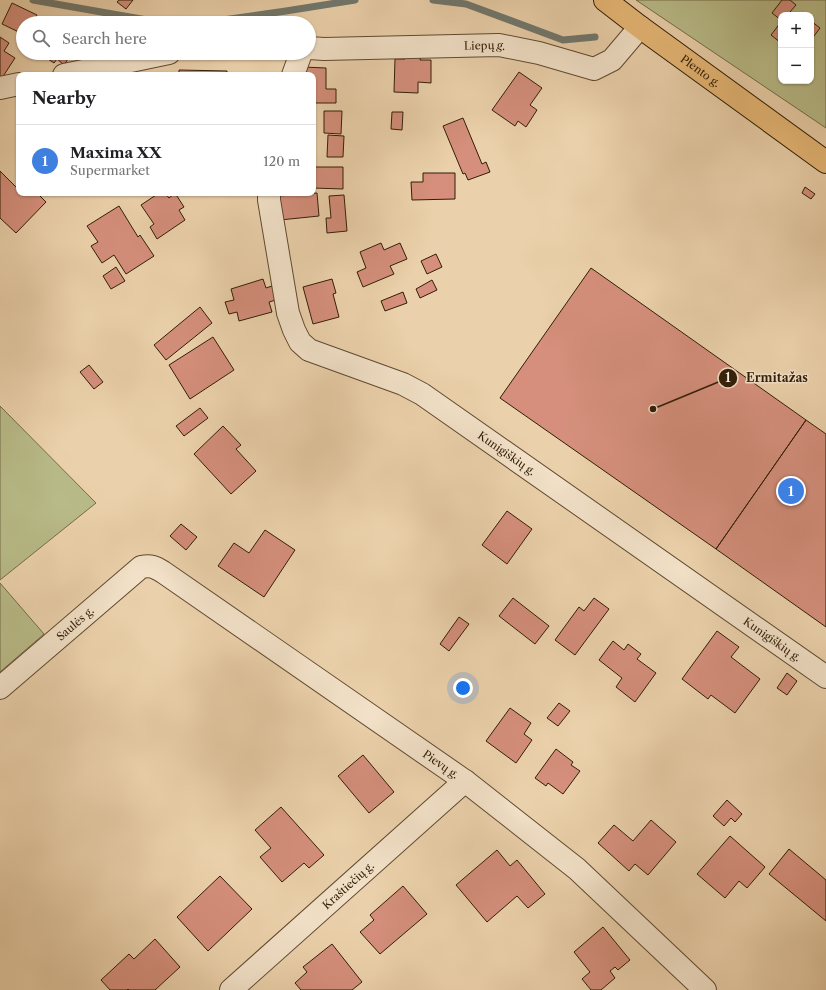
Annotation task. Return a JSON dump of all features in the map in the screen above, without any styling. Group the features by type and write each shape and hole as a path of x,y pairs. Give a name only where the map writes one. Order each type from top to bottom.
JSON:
{"highway":[{"name":"Plento g.","path":"605,0 798,141"},
{"path":"798,141 826,152"},
{"path":"798,141 826,162"}],"street":[{"name":"Liepų g.","path":"316,48 499,45 539,53 594,69 612,60 640,27"},
{"path":"78,72 136,60"},
{"path":"294,72 298,60"},
{"path":"0,88 16,85"},
{"name":"Kunigiškių g.","path":"269,196 288,313 300,342 308,350 403,384 422,394 826,677"},
{"name":"Saulės g.","path":"0,688 142,567 154,566"},
{"name":"Pievų g.","path":"154,566 465,781 577,869 705,990"},
{"name":"Kraštiečių g.","path":"232,990 465,781"}],"green space":[{"path":"636,0 826,0 826,128"},
{"path":"0,406 96,503 0,580"},
{"path":"0,583 44,634 0,672"}],"building":[{"path":"119,0 133,0 126,9 117,2"},
{"path":"782,0 790,0 796,5 790,12 778,12 778,18 772,13"},
{"path":"12,3 37,15 16,16 16,31 2,24"},
{"path":"814,23 820,28 814,36"},
{"path":"778,26 778,41 771,35"},
{"path":"0,37 9,43 4,51 15,58 0,81"},
{"path":"405,55 421,56 420,60 431,60 431,83 418,82 418,93 394,92 395,59 405,59"},
{"path":"50,60 56,60 54,63"},
{"path":"58,60 67,60 64,65"},
{"path":"303,67 326,68 326,89 336,89 336,103 316,103 316,72 303,72"},
{"path":"179,70 227,71 227,72 179,72"},
{"path":"519,72 542,88 530,105 537,110 526,127 518,121 515,126 492,110"},
{"path":"324,111 342,111 341,134 324,133"},
{"path":"392,112 403,112 402,130 391,129"},
{"path":"463,118 482,164 486,162 490,172 468,180 465,173 463,174 443,126"},
{"path":"328,135 344,136 343,157 327,157"},
{"path":"316,167 343,167 343,189 316,188"},
{"path":"0,171 16,187 16,196 40,196 46,202 16,233 0,218"},
{"path":"423,173 455,173 455,199 412,200 411,182 423,182"},
{"path":"805,187 815,194 811,199 802,193"},
{"path":"316,193 319,216 280,220 278,196 316,196"},
{"path":"344,195 347,231 327,233 326,218 331,218 329,196"},
{"path":"154,196 167,196 169,198 171,196 177,196 184,207 179,210 185,220 157,239 150,227 154,224 141,205"},
{"path":"119,206 138,237 140,235 154,256 126,274 114,255 102,263 91,246 98,242 87,226"},
{"path":"381,243 384,250 400,243 407,259 390,266 394,274 363,287 357,272 366,268 360,252"},
{"path":"436,254 442,267 427,274 421,261"},
{"path":"116,267 125,281 111,289 103,276"},
{"path":"591,268 806,420 716,549 500,398"},
{"path":"263,279 266,288 272,286 276,300 269,302 272,312 239,321 237,312 229,314 225,302 234,300 231,289"},
{"path":"332,279 336,293 333,294 339,317 313,324 303,287"},
{"path":"432,280 437,290 420,298 416,289"},
{"path":"403,292 407,303 385,311 381,301"},
{"path":"200,307 212,323 166,360 154,345"},
{"path":"213,337 234,370 190,399 169,365"},
{"path":"89,365 103,382 94,389 80,372"},
{"path":"200,408 208,418 184,436 176,426"},
{"path":"806,420 826,434 826,627 716,549"},
{"path":"223,426 241,445 236,449 256,471 231,494 194,454"},
{"path":"507,511 532,529 507,564 482,545"},
{"path":"181,524 197,537 186,550 170,536"},
{"path":"265,530 295,550 264,597 218,566 234,543 249,553"},
{"path":"513,598 549,626 535,644 499,616"},
{"path":"594,598 609,609 575,655 555,640 579,607 584,611"},
{"path":"459,617 469,624 449,651 440,644"},
{"path":"717,631 739,647 731,657 760,679 735,713 711,695 708,699 682,679"},
{"path":"613,641 624,650 628,644 641,654 637,659 656,673 635,702 616,687 622,678 599,660"},
{"path":"787,673 797,681 787,695 777,688"},
{"path":"559,703 570,711 558,726 547,718"},
{"path":"510,708 531,723 524,734 532,740 516,763 486,741"},
{"path":"556,749 573,762 571,765 580,771 563,794 548,783 546,786 535,778"},
{"path":"363,755 394,792 369,813 338,776"},
{"path":"727,800 742,814 735,822 731,818 724,826 713,816"},
{"path":"281,807 324,855 309,868 304,863 282,882 260,857 271,848 255,830"},
{"path":"651,820 676,842 648,875 635,864 629,871 598,843 614,825 633,841"},
{"path":"730,836 765,867 747,888 739,881 725,898 697,874"},
{"path":"789,849 826,880 826,921 769,874"},
{"path":"497,850 510,866 517,860 545,894 528,908 517,896 487,922 456,885"},
{"path":"220,876 252,909 208,951 177,917"},
{"path":"403,886 427,914 380,954 360,932 374,920 370,915"},
{"path":"603,927 630,960 618,970 615,967 610,971 615,978 601,990 591,990 582,979 590,972 574,952"},
{"path":"155,939 180,967 155,990 110,990 101,980 129,954 134,959"},
{"path":"332,944 362,982 352,990 301,990 295,983 307,972 303,967"}],"waterway":[{"path":"33,0 124,16"},
{"path":"251,16 355,0"},
{"path":"433,0 466,4 563,40 595,37"}],"place":[{"name":"Ermitažas","path":"653,409"},
{"name":"Maxima XX","path":"791,491"}]}
